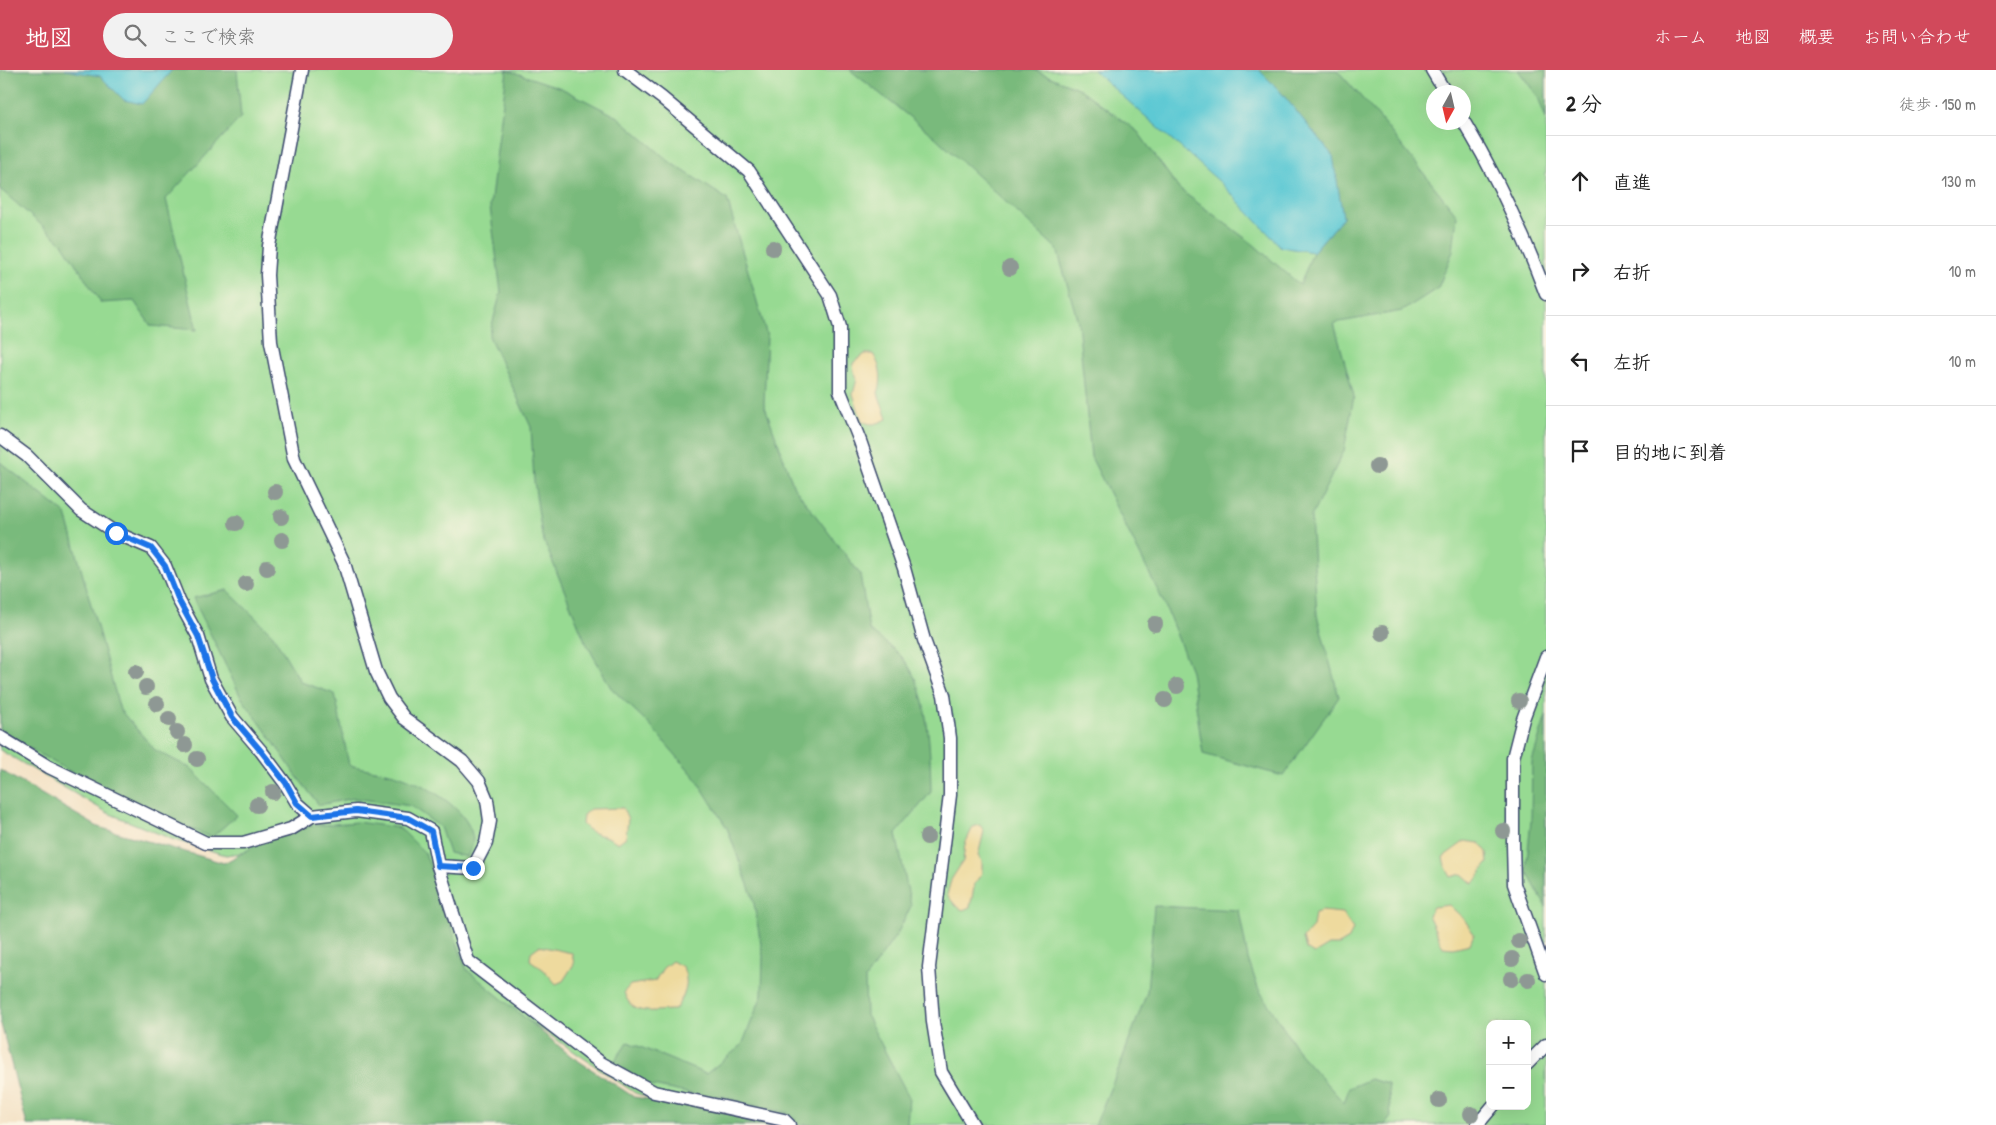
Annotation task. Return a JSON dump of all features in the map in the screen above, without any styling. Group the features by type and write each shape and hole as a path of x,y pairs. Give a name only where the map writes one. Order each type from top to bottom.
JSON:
{"lane":[{"path":"302,70 269,246 267,275 270,342 294,459 344,563 376,671 389,698 404,718 462,761 479,781 487,800 490,821 486,843 473,868 438,866"},
{"path":"624,70 662,98 749,171 830,295 840,327 840,391 860,441 904,568 924,640 944,695 950,738 950,795 929,967 933,1022 941,1072 973,1125"},
{"path":"1432,70 1441,85"},
{"path":"1469,130 1486,160 1526,240 1546,294"},
{"path":"0,436 28,456 81,510 116,533 151,548 165,566 179,601 198,636 212,679 232,717 281,777 297,803 312,816"},
{"path":"1546,657 1523,719 1513,758 1514,884 1546,974"},
{"path":"0,737 49,768 206,843 243,843 291,829 312,816 356,811 408,818 431,831 438,866 468,961 601,1063 654,1092 784,1120 789,1125"},
{"path":"1531,1060 1546,1045"},
{"path":"1477,1125 1489,1110"}],"green space":[{"path":"0,70 1546,70 1546,1125 739,1125 635,1093 457,972 261,850 226,855 174,840 108,813 0,750"},
{"path":"0,70 237,70 241,117 166,199 197,330 151,326 134,301 101,303 62,243 0,189"},
{"path":"507,70 561,88 618,117 670,162 727,199 767,336 764,404 794,487 860,574 869,630 902,657 918,686 927,721 931,792 896,834 911,906 897,934 865,979 866,1015 909,1097 907,1125 800,1125 788,1113 721,1096 706,1097 648,1085 613,1063 628,1042 706,1074 742,1045 762,995 763,956 753,898 727,828 695,777 646,721 611,688 585,641 542,536 534,481 531,427 489,336 501,292 490,207"},
{"path":"850,70 1034,70 1080,89 1138,132 1179,189 1253,244 1300,285 1313,252 1343,217 1279,90 1259,70 1337,70 1378,116 1457,215 1453,251 1438,288 1402,311 1334,323 1354,396 1344,451 1311,517 1317,615 1339,697 1283,776 1203,754 1191,671 1164,603 1091,457 1078,322 1057,249 935,137"},
{"path":"1518,70 1546,70 1546,119 1538,97"},
{"path":"0,462 66,514 120,710 155,750 190,768 237,815 212,837 157,815 103,789 51,761 0,730"},
{"path":"227,590 273,635 301,682 335,694 349,765 405,778 444,799 465,819 471,831 473,843 467,857 449,853 440,827 411,806 354,798 319,805 241,697 193,598"},
{"path":"1546,716 1546,907 1526,870 1531,821 1532,761"},
{"path":"0,770 98,827 224,863 264,841 310,826 357,822 400,828 425,853 467,970 571,1056 634,1097 694,1106 745,1117 771,1125 27,1125 0,1020"},
{"path":"1154,906 1239,910 1248,959 1258,988 1300,1054 1344,1103 1349,1088 1370,1079 1388,1084 1391,1117 1385,1125 1095,1125 1147,992"}],"sand":[{"path":"865,354 873,354 878,363 881,378 878,393 887,419 875,424 862,421 853,394 857,379 853,363"},
{"path":"623,808 628,819 626,837 618,843 591,831 582,824 583,815 590,809"},
{"path":"980,825 984,831 978,856 982,861 982,873 975,883 970,907 963,910 956,906 947,895 951,880 963,861 965,844 973,827"},
{"path":"1465,841 1480,843 1487,852 1488,863 1473,884 1462,874 1451,877 1443,857"},
{"path":"1449,905 1464,919 1474,934 1470,944 1453,948 1443,947 1428,915 1433,907"},
{"path":"1322,911 1342,913 1353,929 1349,939 1339,945 1329,945 1314,954 1306,949 1303,938 1313,927 1315,913"},
{"path":"539,946 572,953 574,964 563,981 556,984 544,970 530,960 531,952"},
{"path":"672,961 683,967 686,979 684,994 675,1010 644,1011 632,1006 624,992 630,985 655,981 663,968"}],"water":[{"path":"65,70 172,70 142,104 124,100 100,76"},
{"path":"1093,70 1259,70 1279,90 1333,156 1343,217 1313,252 1281,247 1221,183"}],"route":[{"path":"116,533 151,548 165,566 179,601 198,636 212,679 232,717 286,783 297,803 312,816 356,811 408,818 431,831 438,866 473,868"}]}
